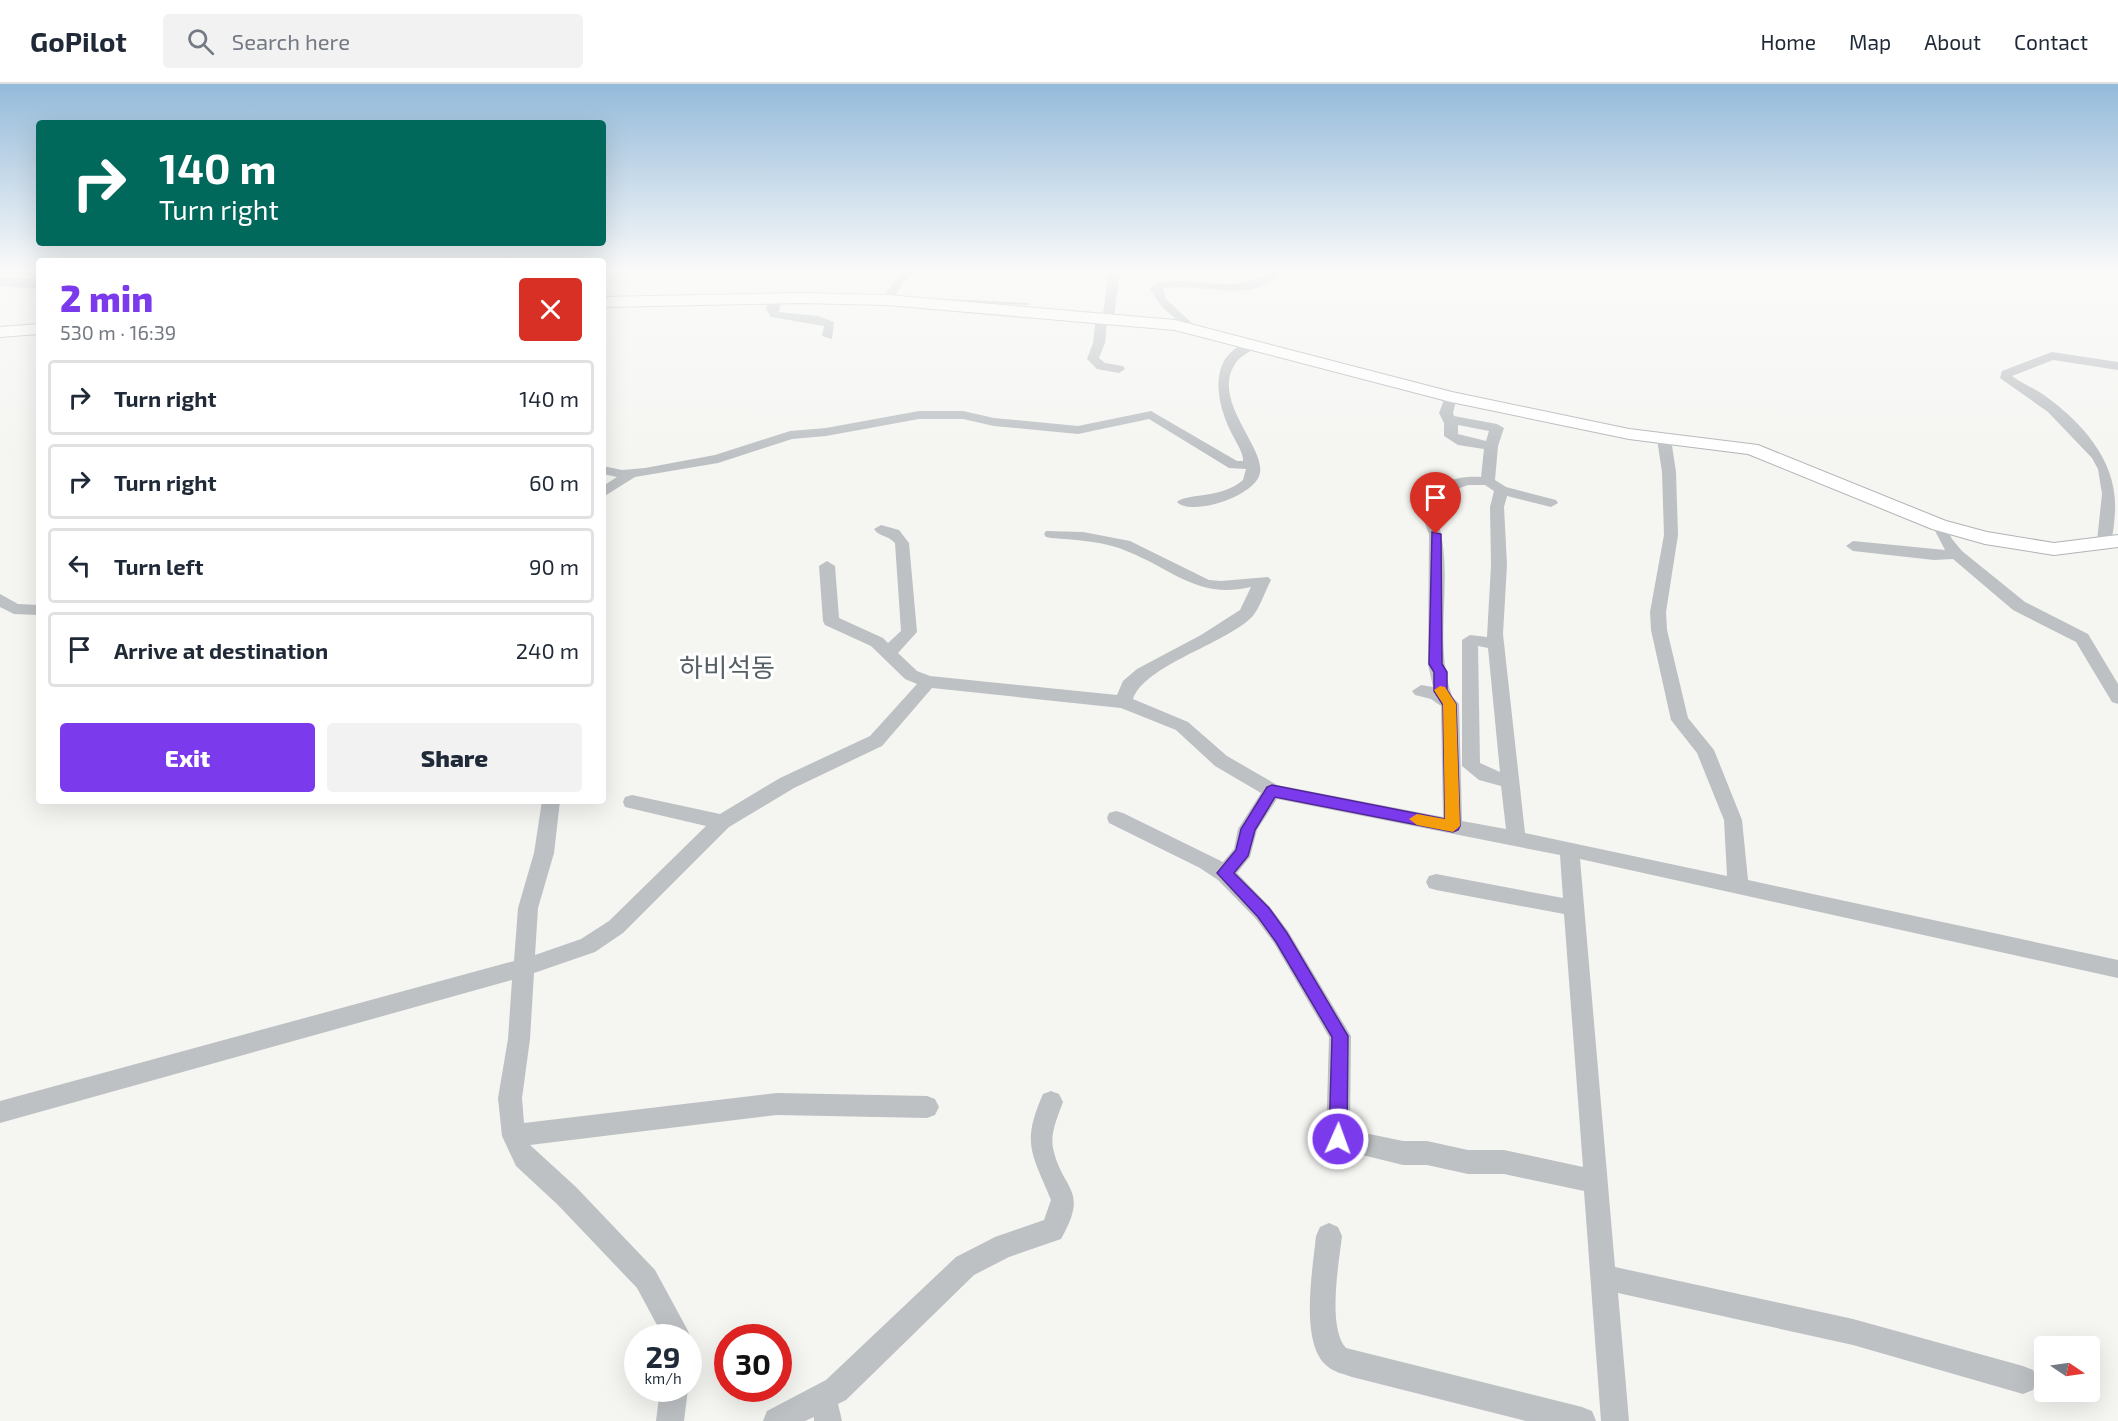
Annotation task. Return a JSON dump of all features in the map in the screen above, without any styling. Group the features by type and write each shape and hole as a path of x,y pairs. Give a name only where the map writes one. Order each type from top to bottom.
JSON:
{"main road":[{"path":"1212,333 1451,397 1664,439 1723,443 1752,449 1939,525 1985,538 2038,547 2074,548 2111,541"}],"street":[{"path":"1101,333 1093,359 1101,366 1119,369"},
{"path":"1184,502 1203,502 1230,495 1248,482 1253,474 1252,460 1231,421 1223,374 1233,356 1254,344"},
{"path":"2111,541 2110,503 2104,467 2096,451 2056,412 2006,378 2006,374 2052,356 2118,366"},
{"path":"1451,397 1446,413 1451,423 1451,436 1455,439 1491,446"},
{"path":"606,470 630,474 706,462 790,435 826,432 919,415 950,414 1078,430 1151,415 1234,465 1247,465 1252,460"},
{"path":"1448,419 1497,428 1491,446 1497,507 1499,565 1496,643 1516,838"},
{"path":"1664,439 1669,472 1671,535 1658,612 1659,630 1680,720 1705,750 1733,820 1738,884"},
{"path":"606,491 630,474"},
{"path":"1444,699 1440,691 1440,672 1436,664 1436,534 1428,513 1439,491 1448,484 1465,480 1495,486 1551,503"},
{"path":"1939,525 1945,540 1957,554 2019,606 2082,639 2118,698"},
{"path":"881,529 894,533 902,543 909,632 889,652"},
{"path":"1051,534 1130,546 1205,585 1230,587 1263,580 1246,613 1207,639 1143,673 1129,684 1123,702"},
{"path":"1853,546 1934,555 1957,554"},
{"path":"827,566 831,621 864,635 889,652 895,662 911,675 928,682 1123,702 1182,726 1221,761 1272,791 1738,884 2118,969"},
{"path":"0,599 14,609 36,610"},
{"path":"1496,643 1470,640 1471,766 1485,775 1510,781"},
{"path":"0,1112 522,968 588,946 616,927 722,822 787,783 876,741 928,682"},
{"path":"1421,691 1444,699 1450,704 1453,826"},
{"path":"1471,706 1503,711"},
{"path":"1225,873 1243,852 1248,829 1272,791"},
{"path":"632,802 722,822"},
{"path":"551,804 544,853 528,908 522,968 519,1040 510,1098 514,1136 524,1158 574,1203 646,1280 670,1324"},
{"path":"1116,818 1225,873 1263,913 1281,938 1340,1036 1338,1139 1403,1153 1427,1153 1468,1162 1504,1162 1596,1182"},
{"path":"1569,849 1615,1421"},
{"path":"1436,882 1574,908"},
{"path":"777,1421 824,1411 836,1390 965,1266 1004,1246 1052,1230 1059,1218 1063,1200 1041,1147 1042,1130 1051,1102"},
{"path":"514,1136 777,1104 927,1107"},
{"path":"1329,1236 1324,1326 1326,1343 1336,1357 1352,1364 1582,1421"},
{"path":"1604,1276 1853,1332 2023,1380"},
{"path":"670,1421 672,1402"}],"slow traffic":[{"path":"1417,819 1453,826 1450,704 1444,699 1440,690"}],"district":[{"name":"하비석동","path":"727,668"}],"route":[{"path":"1338,1139 1340,1036 1281,938 1263,913 1225,873 1243,852 1248,829 1272,791 1453,826 1450,704 1440,691 1440,672 1436,664 1436,534"}]}
